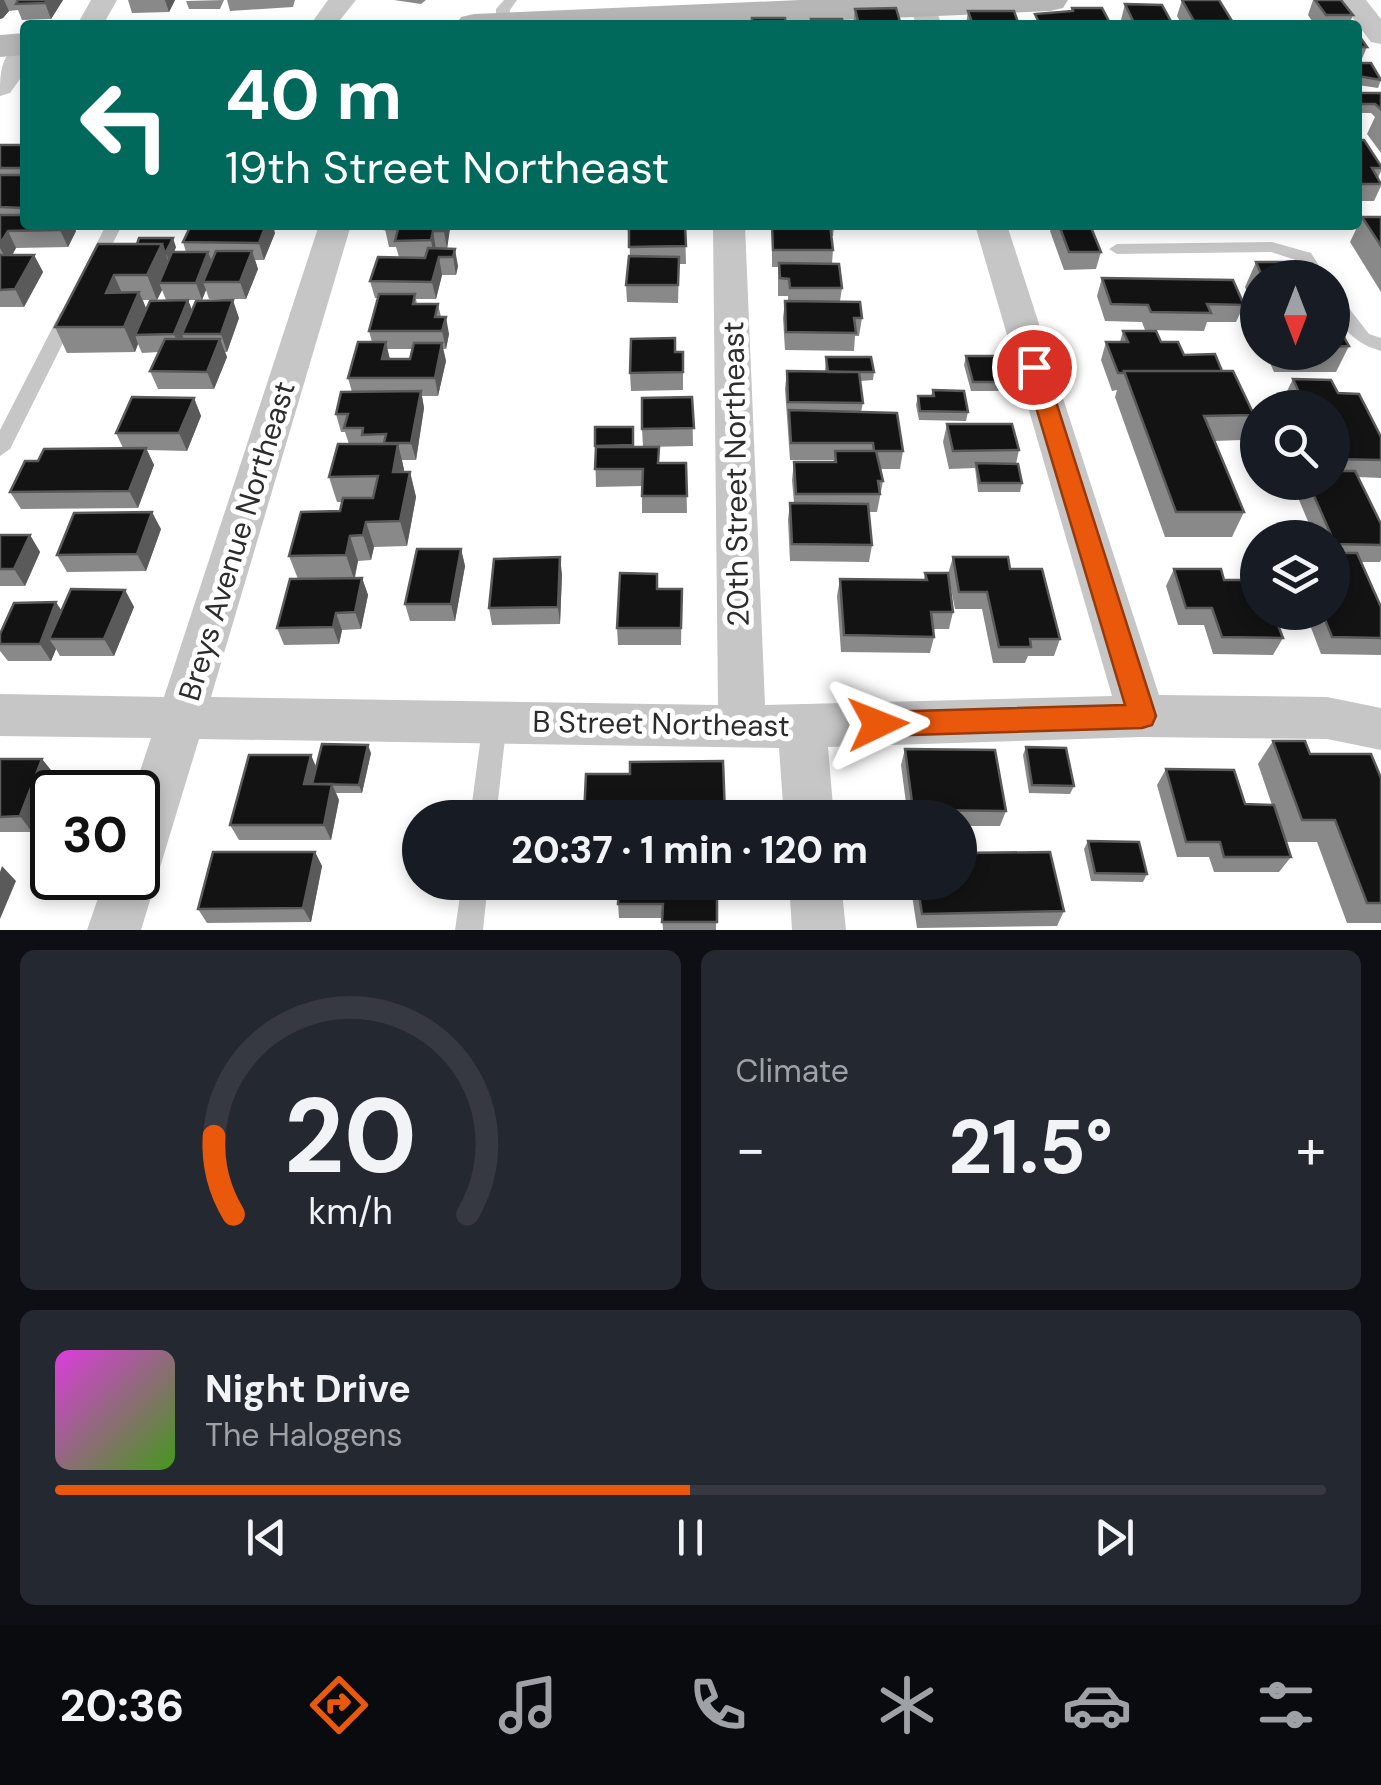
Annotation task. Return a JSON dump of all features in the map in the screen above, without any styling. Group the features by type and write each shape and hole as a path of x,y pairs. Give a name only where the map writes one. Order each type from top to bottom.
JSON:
{"main road":[{"path":"584,20 911,9 1050,0"}],"street":[{"path":"325,20 344,0"},
{"path":"1352,0 1381,36"},
{"path":"0,87 20,56"},
{"name":"Breys Avenue Northeast","path":"160,786 333,230"},
{"name":"20th Street Northeast","path":"729,230 742,724"},
{"path":"993,230 1142,716"},
{"name":"B Street Northeast","path":"0,715 802,726 1142,716 1327,718 1381,728"},
{"path":"802,726 808,800"},
{"path":"114,930 124,900"},
{"path":"816,900 819,930"}],"lane":[{"path":"0,449 111,230"},
{"path":"1117,249 1272,246 1307,260"},
{"path":"1350,321 1363,338 1381,345"},
{"path":"485,800 494,721"},
{"path":"470,930 473,900"}],"building":[{"path":"18,0 47,0 16,4"},
{"path":"1182,0 1219,0 1231,20 1193,20"},
{"path":"1315,0 1341,0 1353,15 1326,15"},
{"path":"1125,4 1162,5 1170,20 1133,20"},
{"path":"896,8 900,20 858,20 855,9"},
{"path":"1072,8 1102,8 1108,20 1038,20 1035,14 1073,11"},
{"path":"968,11 1014,11 1017,20 971,20"},
{"path":"785,18 785,20 752,20"},
{"path":"1362,63 1371,63 1381,80 1362,77"},
{"path":"1362,93 1381,93 1381,109 1375,104 1362,104"},
{"path":"1362,140 1381,166 1372,168 1381,184 1362,184"},
{"path":"0,145 20,145 20,168 0,168"},
{"path":"0,175 20,175 20,208 0,207"},
{"path":"0,215 20,215 20,230 60,230 8,231 0,244"},
{"path":"1362,217 1381,217 1381,246"},
{"path":"189,230 264,230 259,243 183,242"},
{"path":"398,230 444,230 433,231 431,240 395,241"},
{"path":"629,230 685,230 686,246 629,247"},
{"path":"772,230 831,230 833,250 773,250"},
{"path":"1061,230 1092,230 1101,252 1069,252"},
{"path":"139,238 173,238 165,254 162,244 137,244"},
{"path":"98,244 162,244 147,275 114,275 106,293 139,292 124,327 55,327"},
{"path":"428,248 455,249 453,257 439,257 432,282 370,281 378,257 425,258"},
{"path":"216,251 252,251 240,282 203,282"},
{"path":"172,252 208,252 196,283 159,283"},
{"path":"0,255 34,255 15,289 0,290"},
{"path":"629,256 679,257 678,285 626,285"},
{"path":"779,263 839,264 842,288 790,288 789,279 780,278"},
{"path":"1102,278 1233,280 1240,296 1240,305 1207,304 1211,313 1151,312 1148,305 1111,304"},
{"path":"379,294 415,294 413,304 438,304 435,317 446,317 442,331 369,331"},
{"path":"188,300 174,334 135,335 150,301"},
{"path":"233,300 221,334 182,334 196,301"},
{"path":"785,301 860,302 862,318 854,318 856,333 786,332"},
{"path":"1123,331 1156,331 1161,342 1178,342 1184,355 1215,354 1222,371 1118,373 1106,342 1128,342"},
{"path":"675,338 675,352 683,352 683,372 630,373 631,339"},
{"path":"165,339 220,339 207,372 150,371"},
{"path":"358,342 386,342 382,359 410,359 414,343 442,343 435,378 348,378"},
{"path":"966,356 1001,356 1009,382 973,382"},
{"path":"826,357 871,357 874,372 828,372"},
{"path":"787,371 859,372 863,403 788,402"},
{"path":"1124,371 1233,371 1242,390 1240,415 1204,416 1244,512 1176,512"},
{"path":"1293,379 1331,380 1336,390 1298,390"},
{"path":"933,390 964,391 968,412 920,411 918,396 934,396"},
{"path":"421,391 411,443 384,443 386,434 362,435 363,428 344,428 348,414 336,414 341,392"},
{"path":"1350,394 1359,394 1381,437 1381,460 1350,459"},
{"path":"132,397 194,398 179,433 116,433"},
{"path":"692,397 694,428 642,429 642,398"},
{"path":"789,410 897,413 903,451 876,451 883,481 878,481 880,494 796,494 794,462 836,462 835,451 874,451 873,443 791,443"},
{"path":"947,424 1012,424 1019,450 953,451"},
{"path":"595,427 633,427 633,445 595,446"},
{"path":"338,444 398,444 393,472 410,472 400,521 366,522 363,535 350,536 346,555 289,556 301,512 340,511 343,498 373,498 378,476 329,477"},
{"path":"596,447 659,447 658,463 686,463 687,496 642,496 643,469 595,469"},
{"path":"146,448 129,491 10,492 25,461 38,461 44,449"},
{"path":"976,463 1018,464 1022,483 980,483"},
{"path":"1350,471 1355,471 1381,524 1381,545 1350,544 1350,520 1325,520 1316,500 1350,500"},
{"path":"790,503 868,504 872,545 792,544"},
{"path":"152,512 137,554 57,555 74,513"},
{"path":"0,535 30,535 14,569 0,569"},
{"path":"417,549 461,549 451,604 405,604"},
{"path":"1350,553 1357,553 1381,607 1381,638 1332,637 1329,630 1350,630"},
{"path":"560,557 558,607 489,608 494,559"},
{"path":"953,557 1008,557 1010,569 1042,569 1060,639 1030,639 1031,647 999,647 987,592 959,592"},
{"path":"1174,569 1221,569 1224,580 1240,580 1240,630 1280,630 1283,638 1222,637 1212,608 1186,608"},
{"path":"620,573 657,574 657,589 682,589 681,628 617,628"},
{"path":"925,573 948,573 953,612 931,612 934,637 844,635 840,579 927,580"},
{"path":"362,578 355,612 336,613 333,627 277,628 290,579"},
{"path":"71,589 125,590 104,639 49,639"},
{"path":"56,602 40,644 0,644 0,634 14,603"},
{"path":"1273,741 1305,741 1310,754 1371,754 1381,778 1381,903 1367,903 1335,820 1302,820"},
{"path":"322,744 368,745 359,785 312,784"},
{"path":"1026,747 1066,748 1074,786 1032,785"},
{"path":"905,749 995,750 1006,811 977,811 977,800 912,800"},
{"path":"249,755 311,755 304,784 332,784 324,825 230,825"},
{"path":"0,759 42,759 38,770 30,770 30,790 20,816 0,817"},
{"path":"723,761 724,800 585,800 586,774 630,774 630,762"},
{"path":"1166,769 1234,770 1245,804 1274,805 1291,857 1224,857 1220,842 1186,842"},
{"path":"1088,841 1139,842 1147,874 1095,873"},
{"path":"213,852 315,852 303,908 198,909"},
{"path":"1050,852 1064,911 922,914 920,900 977,900 977,853"},
{"path":"618,900 717,900 717,922 662,922 663,904 618,904"}],"route":[{"path":"878,724 1142,716 1034,367"}]}
